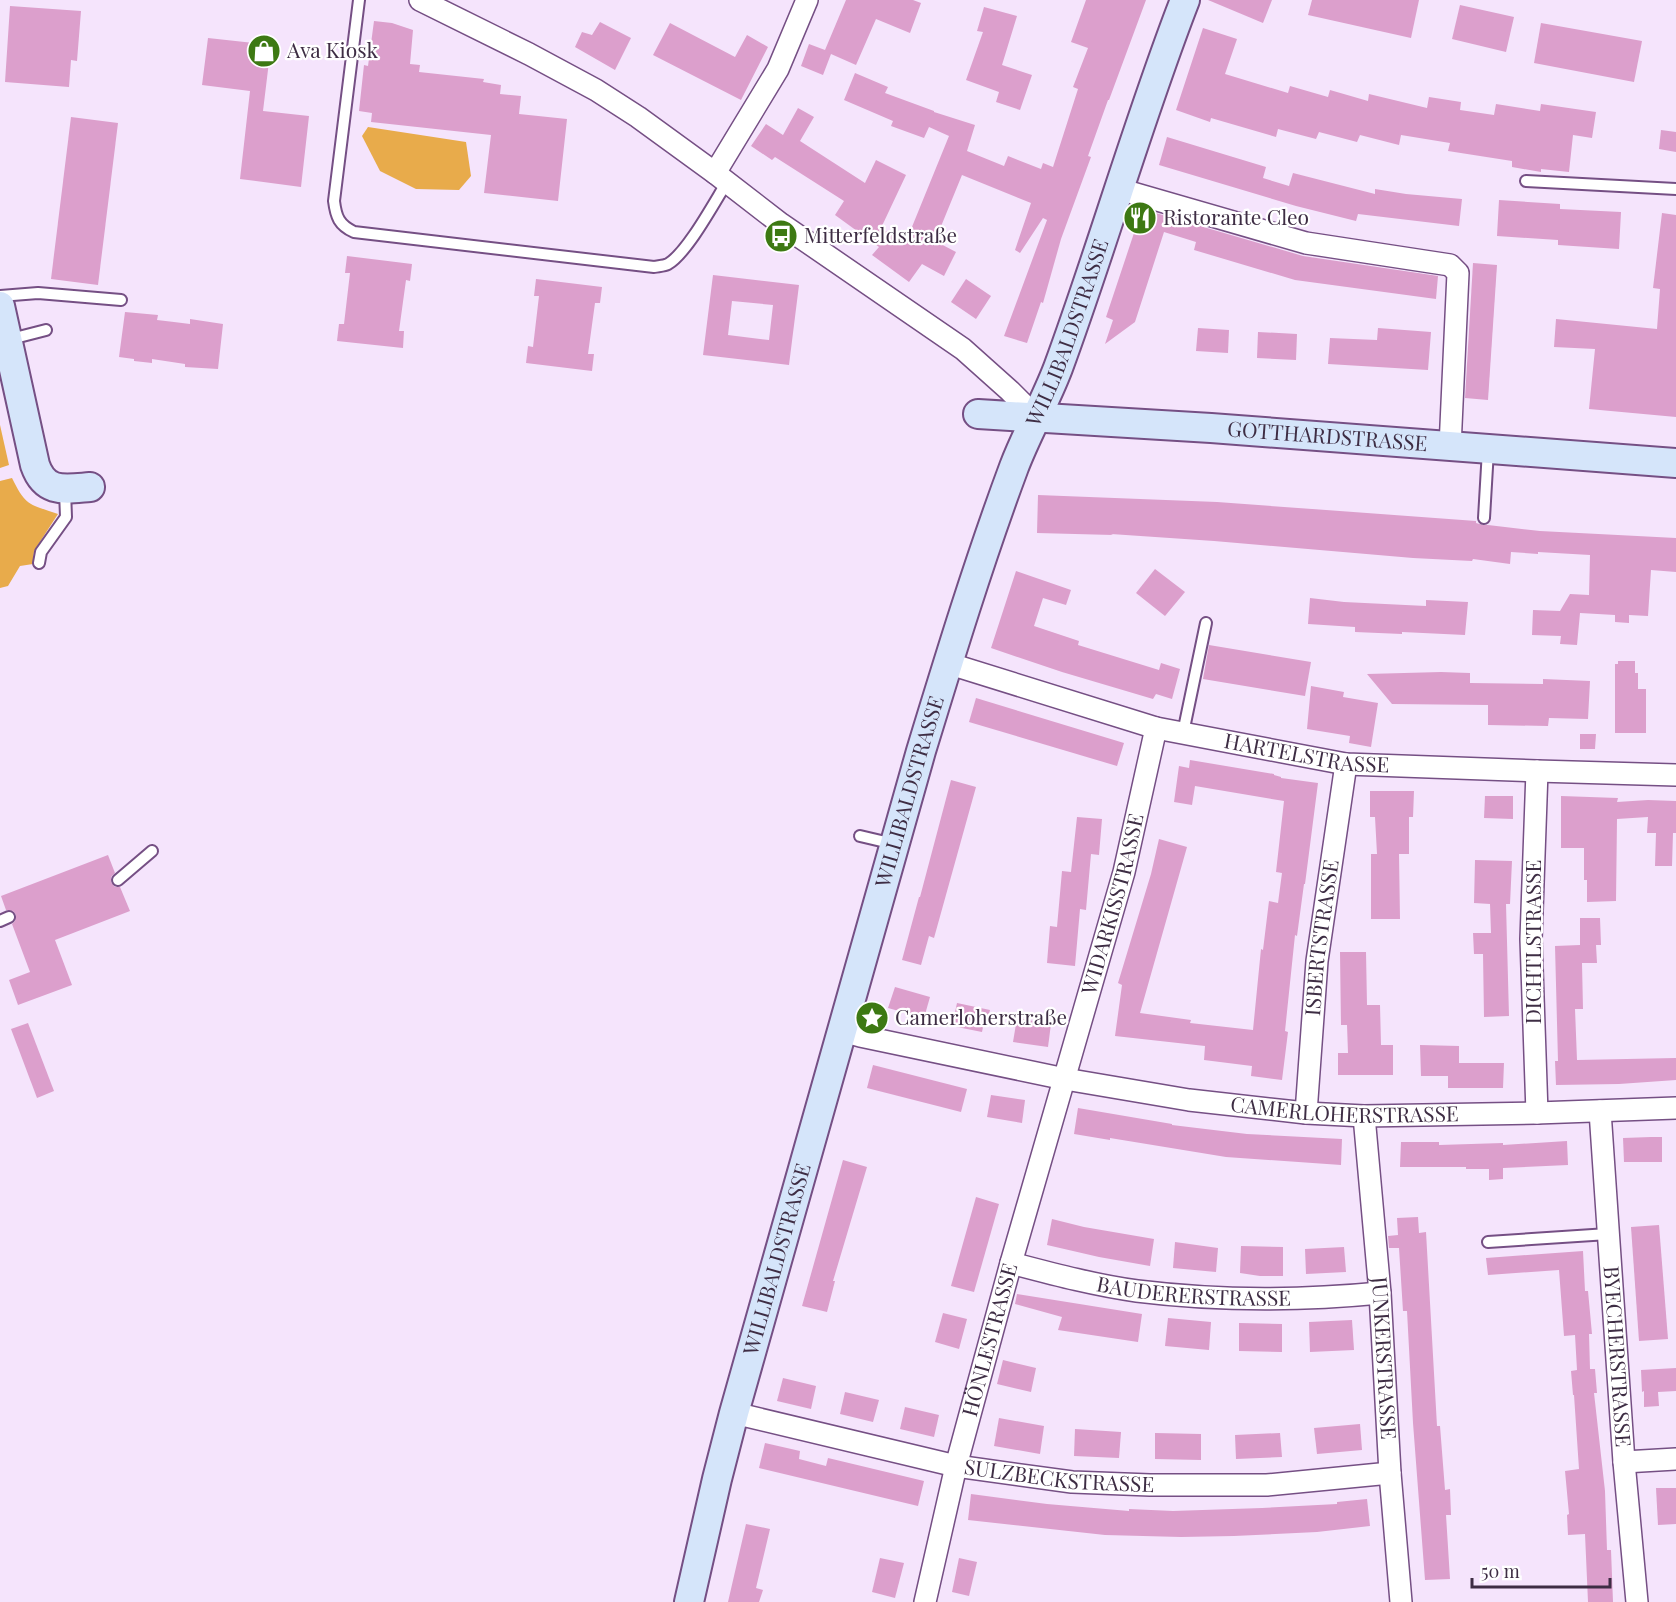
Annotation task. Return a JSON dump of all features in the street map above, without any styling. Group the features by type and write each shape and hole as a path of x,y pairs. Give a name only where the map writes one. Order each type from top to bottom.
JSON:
{"street":[{"path":"420,0 529,54 596,90 638,117 808,244 963,349 1036,417"},
{"path":"721,178 778,69 807,0"},
{"name":"WILLIBALDSTRASSE","path":"689,1602 734,1413 947,663 1013,469 1057,371 1185,0"},
{"path":"1119,189 1305,243 1450,265 1458,273 1450,447"},
{"path":"0,306 35,465 65,484"},
{"name":"GOTTHARDSTRASSE","path":"978,414 1211,428 1676,463"},
{"name":"HARTELSTRASSE","path":"947,663 1156,728 1346,764 1676,775"},
{"name":"WIDARKISSTRASSE","path":"1065,1079 1124,872 1156,728"},
{"name":"ISBERTSTRASSE","path":"1306,1113 1317,961 1346,764"},
{"name":"DICHTLSTRASSE","path":"1537,771 1531,939 1537,1113"},
{"name":"CAMERLOHERSTRASSE","path":"842,1031 1065,1079 1189,1100 1306,1113 1364,1116 1676,1108"},
{"name":"HÖNLESTRASSE","path":"925,1602 956,1466 1011,1263 1065,1079"},
{"name":"BYECHERSTRASSE","path":"1600,1111 1624,1462 1637,1602"},
{"name":"JUNKERSTRASSE","path":"1364,1116 1380,1293 1390,1473 1401,1602"},
{"name":"BAUDERERSTRASSE","path":"1011,1263 1066,1278 1136,1290 1199,1296 1292,1299 1380,1293"},
{"name":"SULZBECKSTRASSE","path":"734,1413 956,1466 1072,1482 1267,1485 1390,1473"},
{"path":"1624,1462 1676,1459"}],"lane":[{"path":"359,0 334,201 336,215 345,227 354,232 654,267 666,266 685,248 721,178"},
{"path":"1526,181 1676,189"},
{"path":"0,296 38,292 121,300"},
{"path":"7,340 46,330"},
{"path":"1484,518 1488,449"},
{"path":"39,563 41,552 66,517 65,484"},
{"path":"1183,733 1206,622"},
{"path":"860,836 894,844"},
{"path":"118,880 152,851"},
{"path":"1488,1242 1608,1234"}],"shaded area":[{"path":"368,127 466,142 471,176 459,190 416,189 380,171 362,136"},
{"path":"0,425 9,465 0,468"},
{"path":"12,478 21,494 30,503 58,514 34,551 33,564 20,566 8,586 0,588 0,481"}],"building":[{"path":"846,0 913,0 921,3 910,33 876,19 856,65 831,54 823,75 801,66 809,44 825,50"},
{"path":"1086,0 1146,0 1088,156 1091,157 1061,239 1043,303 1041,302 1027,343 1004,336 1047,220 1043,218 1020,253 1015,250 1031,203 962,175 935,241 956,252 944,276 922,264 909,282 872,255 879,247 835,215 844,201 775,157 772,160 751,146 766,124 783,135 798,108 814,117 800,141 865,183 876,160 906,175 881,228 905,244 949,136 929,127 924,138 891,126 893,121 844,100 855,73 888,87 885,93 975,125 967,151 1004,166 1008,156 1041,169 1043,163 1053,167 1078,89 1073,87 1088,48 1071,42"},
{"path":"1208,0 1272,0 1263,23"},
{"path":"1312,0 1419,0 1411,38 1308,15"},
{"path":"1460,5 1514,17 1506,52 1452,39"},
{"path":"10,6 81,11 77,61 71,60 69,87 5,82"},
{"path":"984,7 1017,16 1002,65 1032,75 1020,110 996,102 999,92 966,80 983,32 977,31"},
{"path":"374,21 392,23 413,30 410,64 420,65 419,72 484,79 483,82 501,85 500,94 521,96 519,114 567,119 558,201 484,193 491,135 371,122 372,113 359,111 364,65 368,66"},
{"path":"600,22 631,38 615,70 575,47 582,32 592,35"},
{"path":"670,23 735,57 747,35 768,47 741,100 653,55"},
{"path":"1541,23 1642,41 1634,82 1534,63"},
{"path":"1203,28 1237,39 1225,74 1288,93 1290,86 1328,97 1330,90 1368,101 1369,94 1427,108 1429,97 1461,102 1460,110 1494,115 1496,104 1540,111 1541,104 1596,112 1592,138 1573,135 1569,172 1541,169 1541,172 1512,167 1512,161 1448,151 1450,143 1401,135 1399,145 1360,135 1357,142 1319,132 1316,139 1278,129 1276,137 1211,118 1210,122 1176,110"},
{"path":"208,38 271,45 263,111 309,116 301,187 240,179 250,91 202,85"},
{"path":"71,117 118,123 98,285 51,279"},
{"path":"1661,130 1676,132 1676,152 1659,149"},
{"path":"1167,137 1266,167 1263,178 1289,186 1293,173 1375,194 1375,189 1462,199 1459,226 1358,214 1356,221 1296,206 1159,165"},
{"path":"1499,200 1560,204 1560,209 1621,212 1619,249 1558,245 1558,240 1497,236"},
{"path":"1142,209 1303,256 1438,276 1436,299 1295,280 1194,250 1196,242 1164,232 1135,322 1105,344 1113,320 1106,317"},
{"path":"1662,213 1676,215 1676,417 1589,409 1595,349 1554,347 1556,319 1657,329 1660,289 1653,288"},
{"path":"347,256 412,264 410,281 406,280 399,331 404,331 403,348 337,341 339,324 344,324 350,273 345,273"},
{"path":"1473,263 1497,265 1488,400 1465,398"},
{"path":"713,275 799,285 789,365 703,355","holes":["732,301 773,305 769,340 728,335"]},
{"path":"536,279 602,287 600,303 595,303 588,354 594,354 592,371 526,363 528,346 533,347 539,296 534,296"},
{"path":"966,279 991,296 976,319 951,302"},
{"path":"125,312 158,315 157,320 190,324 190,319 223,324 218,369 185,367 185,364 152,359 152,363 134,361 134,359 119,357"},
{"path":"1198,328 1229,330 1228,353 1196,351"},
{"path":"1378,328 1431,332 1428,370 1328,364 1330,338 1377,340"},
{"path":"1258,332 1297,334 1296,360 1257,358"},
{"path":"1038,495 1217,502 1476,521 1483,525 1540,531 1676,538 1676,572 1651,570 1648,616 1629,615 1629,623 1615,622 1615,615 1580,613 1577,645 1560,644 1561,636 1532,635 1533,610 1560,611 1570,594 1589,595 1590,555 1511,552 1510,564 1473,559 1472,561 1413,558 1111,534 1113,535 1037,533"},
{"path":"1155,569 1185,592 1165,616 1136,593"},
{"path":"1016,571 1071,590 1066,605 1043,598 1034,626 1079,641 1078,645 1159,670 1161,663 1180,669 1172,699 1156,694 1153,699 991,648"},
{"path":"1310,598 1426,606 1426,600 1468,602 1465,635 1355,632 1355,627 1308,624"},
{"path":"1209,645 1311,662 1305,696 1203,679"},
{"path":"1618,661 1635,661 1638,689 1646,689 1646,733 1615,733 1615,664 1618,664"},
{"path":"1470,673 1470,683 1543,684 1543,679 1590,681 1588,719 1549,718 1548,726 1488,725 1488,705 1392,704 1367,674"},
{"path":"1311,686 1344,692 1343,697 1378,703 1371,747 1349,743 1350,736 1307,729"},
{"path":"976,698 1124,743 1117,766 969,722"},
{"path":"1580,734 1596,734 1595,749 1580,749"},
{"path":"1190,760 1318,783 1305,884 1297,936 1295,935 1282,1080 1251,1076 1252,1066 1204,1060 1205,1046 1115,1036 1122,985 1118,983 1151,874 1159,839 1187,847 1140,1013 1191,1020 1190,1023 1253,1030 1261,949 1263,950 1269,901 1278,903 1282,873 1276,872 1284,801 1195,786 1192,805 1174,802 1179,766 1189,768"},
{"path":"951,780 976,787 934,938 929,936 921,965 902,960"},
{"path":"1370,791 1414,791 1413,817 1409,817 1409,854 1399,854 1400,919 1371,919 1371,854 1377,854 1375,817 1370,817"},
{"path":"1485,796 1513,796 1513,819 1484,818"},
{"path":"1561,796 1618,798 1617,802 1676,801 1676,833 1673,833 1672,866 1655,866 1656,833 1647,833 1648,817 1617,819 1616,901 1587,902 1584,848 1561,848"},
{"path":"1077,817 1102,819 1099,855 1091,854 1086,910 1080,909 1075,966 1047,963 1050,926 1057,927 1062,871 1071,872"},
{"path":"108,855 115,873 111,877 111,882 115,887 120,887 130,911 55,940 72,985 18,1005 9,980 30,972 12,924 16,915 13,911 6,910 1,896"},
{"path":"1475,860 1512,861 1510,904 1506,904 1509,1016 1484,1017 1483,954 1474,954 1473,933 1491,933 1490,904 1474,903"},
{"path":"1580,918 1600,918 1601,945 1596,945 1597,963 1582,963 1583,1009 1575,1009 1577,1060 1676,1058 1676,1080 1556,1085 1555,1061 1558,1061 1555,946 1580,945"},
{"path":"1340,952 1366,952 1367,1005 1380,1005 1381,1045 1393,1045 1393,1075 1338,1075 1338,1053 1348,1053 1347,1025 1341,1025"},
{"path":"895,987 930,997 924,1018 888,1008"},
{"path":"957,1003 990,1010 982,1032 952,1026"},
{"path":"1017,1018 1051,1024 1048,1047 1013,1042"},
{"path":"28,1023 54,1091 37,1098 11,1029"},
{"path":"1420,1045 1459,1046 1459,1063 1504,1063 1503,1088 1448,1088 1448,1076 1421,1076"},
{"path":"873,1065 967,1089 961,1112 867,1088"},
{"path":"991,1095 1025,1100 1022,1123 987,1117"},
{"path":"1078,1108 1172,1125 1247,1134 1342,1139 1341,1165 1226,1157 1074,1134"},
{"path":"1662,1137 1662,1162 1624,1162 1623,1138"},
{"path":"1567,1141 1568,1165 1503,1168 1503,1179 1489,1180 1489,1169 1400,1167 1401,1142 1439,1142 1439,1145 1503,1143 1503,1145"},
{"path":"843,1160 867,1167 833,1281 835,1281 827,1312 802,1306"},
{"path":"976,1197 999,1204 974,1292 951,1286"},
{"path":"1418,1217 1419,1233 1426,1232 1437,1426 1440,1426 1445,1490 1450,1489 1451,1515 1446,1515 1450,1579 1425,1580 1407,1311 1403,1311 1399,1248 1389,1248 1388,1236 1398,1235 1397,1218"},
{"path":"1052,1219 1154,1239 1150,1266 1047,1245"},
{"path":"1659,1225 1668,1339 1639,1341 1631,1227"},
{"path":"1175,1242 1218,1248 1216,1272 1173,1268"},
{"path":"1241,1246 1283,1247 1283,1276 1240,1273"},
{"path":"1344,1247 1346,1272 1306,1274 1305,1249"},
{"path":"1583,1251 1585,1291 1588,1291 1592,1334 1589,1334 1590,1369 1595,1369 1597,1393 1594,1393 1605,1491 1607,1550 1611,1550 1613,1602 1588,1602 1585,1534 1568,1535 1567,1515 1569,1514 1565,1471 1579,1469 1571,1371 1577,1370 1575,1335 1564,1336 1559,1270 1488,1275 1486,1258"},
{"path":"1017,1294 1142,1314 1138,1342 1058,1330 1062,1317 1015,1304"},
{"path":"943,1313 967,1319 959,1349 935,1342"},
{"path":"1168,1318 1211,1322 1209,1350 1165,1346"},
{"path":"1352,1320 1354,1350 1310,1352 1309,1322"},
{"path":"1239,1323 1282,1324 1282,1352 1239,1351"},
{"path":"1003,1360 1036,1368 1031,1392 997,1384"},
{"path":"1676,1368 1676,1391 1658,1392 1659,1406 1644,1407 1641,1370"},
{"path":"783,1378 816,1386 811,1409 777,1401"},
{"path":"845,1392 879,1400 873,1422 840,1414"},
{"path":"905,1407 939,1415 934,1437 900,1429"},
{"path":"999,1418 1044,1426 1040,1454 994,1446"},
{"path":"1360,1424 1362,1450 1317,1454 1314,1428"},
{"path":"1075,1429 1121,1432 1119,1458 1074,1456"},
{"path":"1155,1433 1201,1434 1201,1460 1155,1459"},
{"path":"1280,1433 1282,1457 1236,1459 1235,1435"},
{"path":"765,1443 800,1451 799,1459 826,1466 828,1458 924,1481 918,1506 759,1468"},
{"path":"1656,1488 1676,1488 1676,1524 1658,1525"},
{"path":"971,1494 1047,1504 1129,1511 1129,1509 1173,1511 1262,1508 1337,1504 1337,1502 1367,1499 1370,1526 1317,1532 1234,1536 1105,1535 968,1520"},
{"path":"746,1524 770,1529 756,1588 763,1590 759,1602 728,1602"},
{"path":"880,1558 904,1563 895,1598 872,1592"},
{"path":"959,1558 977,1562 969,1596 952,1592"}],"place":[{"name":"Ava Kiosk","path":"264,51"},
{"name":"Ristorante Cleo","path":"1140,218"},
{"name":"Mitterfeldstraße","path":"781,236"},
{"name":"Camerloherstraße","path":"872,1018"}]}
